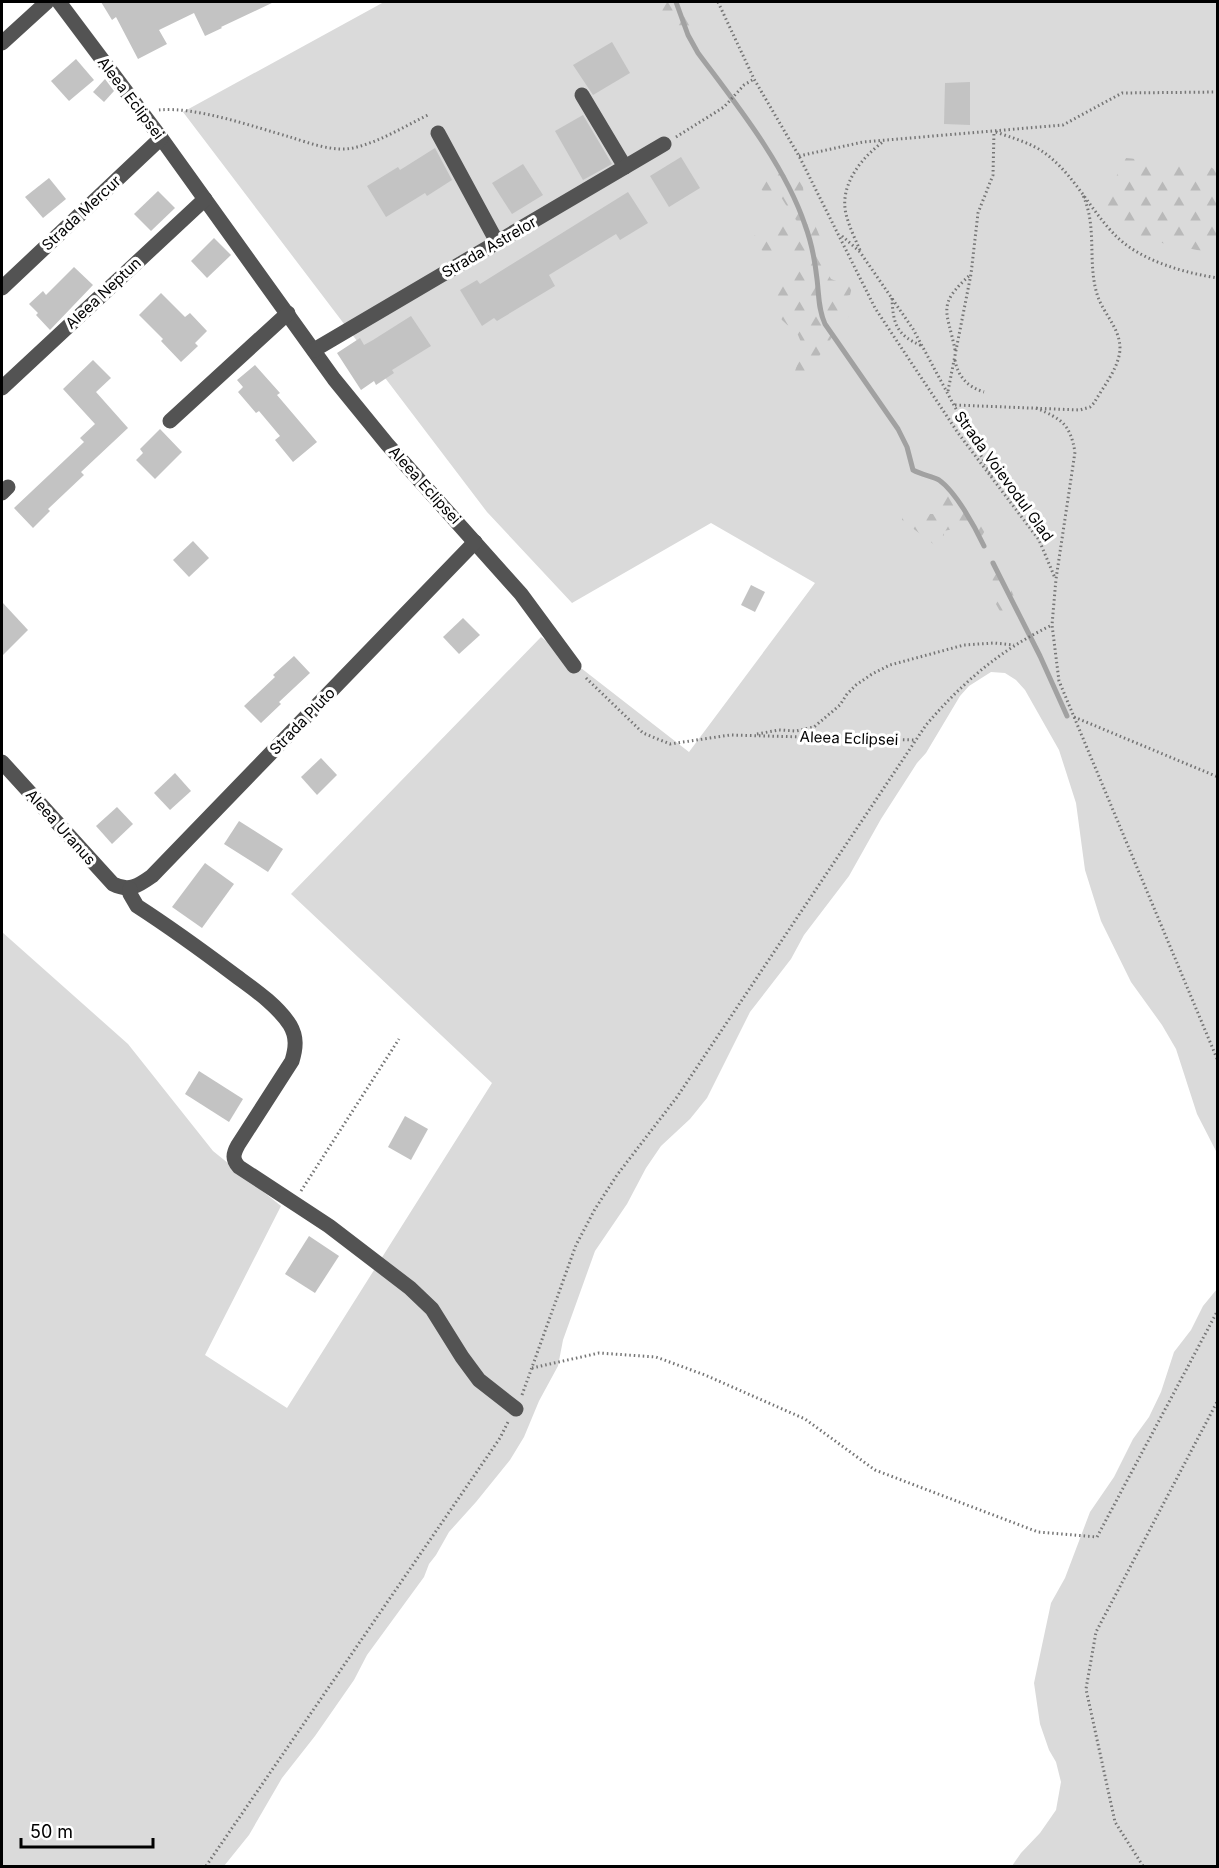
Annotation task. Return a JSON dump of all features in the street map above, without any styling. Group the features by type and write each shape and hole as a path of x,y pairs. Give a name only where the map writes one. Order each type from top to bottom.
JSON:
{"street":[{"path":"2,43 49,2"},
{"name":"Aleea Eclipsei","path":"49,2 142,112 334,379 387,444 521,594 574,666"},
{"path":"582,95 625,167"},
{"path":"438,133 497,242"},
{"name":"Strada Mercur","path":"2,288 161,138"},
{"name":"Strada Astrelor","path":"314,350 664,144"},
{"name":"Aleea Neptun","path":"2,388 205,199"},
{"path":"170,421 288,313"},
{"name":"Strada Pluto","path":"126,888 140,885 152,876 476,542"},
{"name":"Aleea Uranus","path":"2,762 113,884 126,888 137,906 262,996 290,1025 295,1036 296,1048 292,1061 233,1154 234,1161 239,1167 294,1202"},
{"path":"294,1202 364,1251 410,1288 432,1310 479,1380 516,1409"}],"path":[{"name":"Strada Voievodul Glad","path":"718,2 754,79 799,156 875,308 958,433 1039,540 1056,579 1052,625 1059,681 1218,1061"},
{"path":"664,144 724,107 744,85 754,79"},
{"path":"799,156 863,142 1064,125 1122,93 1218,92"},
{"path":"142,112 170,109 197,113 231,120 318,146 352,148 384,137 430,114"},
{"path":"994,131 1045,153 1059,165 1114,235 1134,250 1167,266 1218,278"},
{"path":"948,392 971,274 978,213 993,175 994,131"},
{"path":"860,252 846,213 847,192 850,181 865,157 884,141"},
{"path":"955,405 1080,410 1090,407 1119,359 1118,333 1097,296 1092,226 1087,203 1082,193"},
{"path":"840,235 860,252 924,347 995,483"},
{"path":"955,352 946,316 947,301 951,292 971,274"},
{"path":"892,297 894,320 898,329 909,340 924,347"},
{"path":"954,357 956,368 962,378 972,387 984,392"},
{"path":"1036,408 1066,426 1072,434 1075,452 1056,579"},
{"path":"206,1866 500,1438 516,1409 576,1245 617,1175 677,1097 926,725 970,679 1014,645 1052,625"},
{"path":"750,735 779,730 796,731 814,728 840,705 846,694 856,685 890,666 964,645 994,643 1014,645"},
{"name":"Aleea Eclipsei","path":"574,666 643,733 670,744 730,735 916,740"},
{"path":"1074,717 1218,777"},
{"path":"294,1202 399,1039"},
{"path":"532,1368 599,1353 656,1357 705,1375 805,1419 875,1470 1038,1532 1097,1537 1218,1310"},
{"path":"1143,1866 1115,1822 1086,1689 1096,1632 1218,1400"}],"green space":[{"path":"384,2 1217,3 1217,1153 1197,1114 1176,1049 1131,982 1101,921 1085,870 1076,803 1059,750 1025,690 1005,673 991,672 969,686 960,696 926,753 917,763 881,819 849,876 804,935 791,959 750,1012 707,1098 690,1119 661,1146 646,1168 627,1204 595,1251 563,1340 558,1366 539,1401 524,1437 510,1460 449,1532 429,1564 424,1577 367,1655 354,1680 315,1736 282,1778 249,1835 224,1866 2,1866 2,932 128,1044 213,1151 281,1206 205,1355 287,1408 492,1083 291,894 541,637 689,752 815,583 711,523 572,603 487,512 183,112"},
{"path":"657,2 694,2 695,26 667,25 656,8"},
{"path":"1126,158 1209,166 1217,171 1217,254 1137,238 1112,220 1104,200"},
{"path":"767,165 777,166 786,176 799,176 803,186 804,200 833,263 827,272 831,279 852,287 850,295 841,298 852,313 802,383 793,377 803,347 798,335 782,320 771,303 770,289 777,279 795,273 807,264 800,251 766,253 750,243 761,230 777,224 789,223 804,234 779,193 767,194 756,186"},
{"path":"954,491 968,497 986,529 980,539 970,540 962,530 953,529 944,531 944,541 936,546 902,520 905,510 917,506 930,514 939,514 944,496"},
{"path":"996,555 1016,601 1011,615 1001,613 992,597 993,583 989,566 990,557"},
{"path":"1217,1289 1217,1866 1012,1866 1056,1810 1061,1782 1056,1762 1040,1724 1034,1683 1051,1603 1065,1578 1090,1512 1114,1477 1133,1439 1149,1417 1161,1392 1174,1352 1191,1330 1203,1306"}],"building":[{"path":"101,2 274,2 205,36 194,13 159,30 167,44 138,59 116,17 112,20"},
{"path":"612,42 630,73 593,95 573,65"},
{"path":"76,59 94,80 69,101 51,81"},
{"path":"105,79 114,91 104,102 93,92"},
{"path":"970,82 970,125 944,124 945,83"},
{"path":"583,115 612,164 583,180 555,131"},
{"path":"435,148 452,180 427,196 425,193 386,217 367,186 398,167 400,170"},
{"path":"681,157 700,188 669,207 650,176"},
{"path":"523,164 543,195 512,214 492,183"},
{"path":"49,178 66,199 43,218 25,197"},
{"path":"158,191 175,208 151,231 134,214"},
{"path":"628,192 648,223 620,240 616,234 549,275 555,286 497,321 494,318 482,326 460,290 477,280 480,284"},
{"path":"214,238 231,255 207,278 191,261"},
{"path":"74,267 93,285 50,330 29,304 43,291 46,295"},
{"path":"161,293 185,317 190,313 207,331 195,343 198,346 181,362 161,341 163,339 139,315"},
{"path":"411,316 431,346 392,370 394,373 376,385 374,381 361,390 337,353 360,338 364,345"},
{"path":"93,360 111,378 96,392 128,428 81,472 84,475 48,509 50,511 33,528 14,508 84,442 80,438 95,424 63,389"},
{"path":"255,365 280,393 277,395 317,442 293,462 275,440 280,436 259,411 256,413 238,392 243,387 237,380"},
{"path":"160,429 182,452 155,479 136,460 143,453 140,449"},
{"path":"193,541 209,558 189,577 173,560"},
{"path":"751,585 765,592 755,612 741,605"},
{"path":"2,602 28,630 2,656"},
{"path":"463,618 480,635 459,654 443,637"},
{"path":"294,656 310,673 279,702 281,704 261,723 244,706"},
{"path":"321,758 337,775 317,795 301,777"},
{"path":"175,773 191,791 170,810 154,793"},
{"path":"117,807 133,824 112,844 96,826"},
{"path":"239,821 283,849 268,872 224,844"},
{"path":"205,863 234,884 202,928 172,907"},
{"path":"199,1071 243,1099 229,1122 185,1094"},
{"path":"405,1116 428,1129 411,1160 388,1147"},
{"path":"309,1236 339,1256 315,1293 285,1274"}],"waterway":[{"path":"676,2 688,35 698,53 758,136 796,202 811,244 820,307 825,324 898,429 907,447 913,470 939,480 952,493 976,529 984,546"},
{"path":"993,563 1040,656 1067,716"}]}
